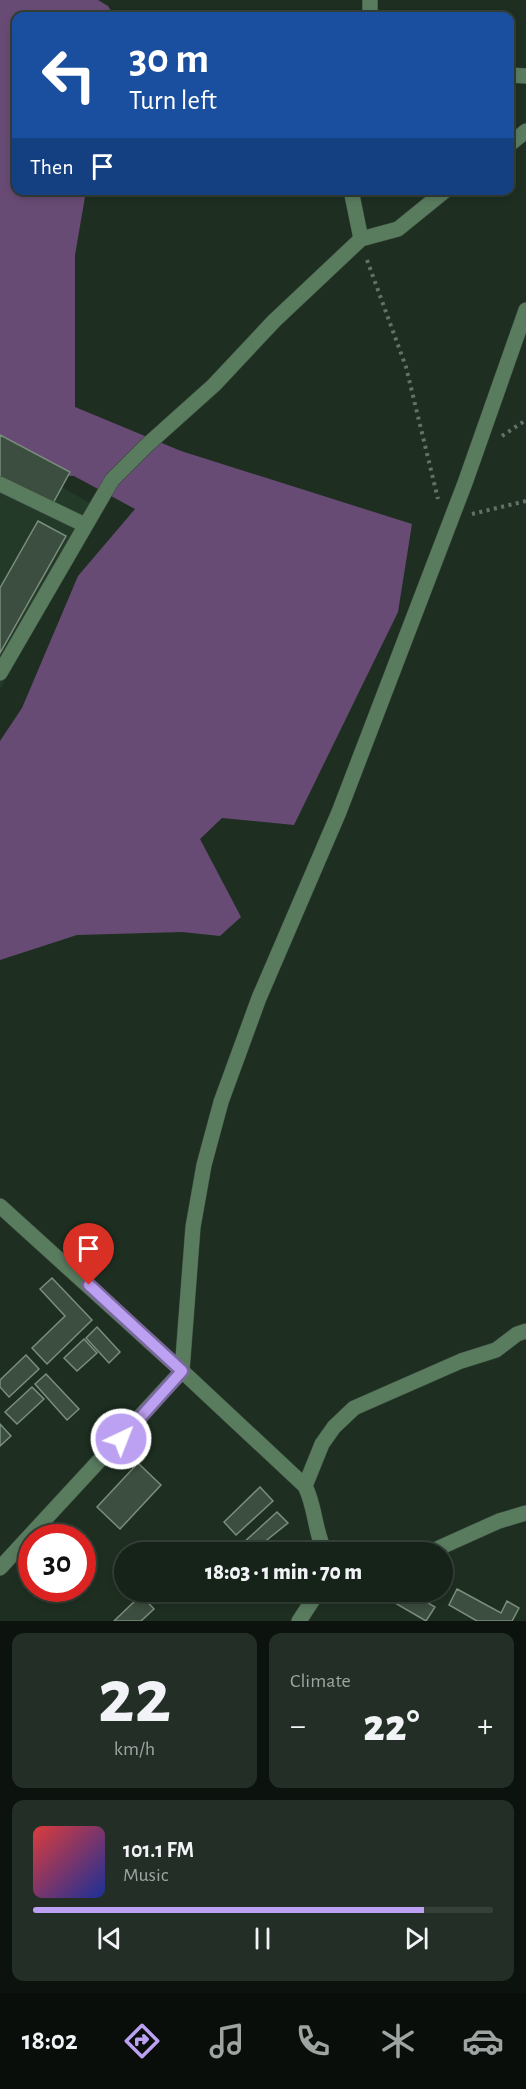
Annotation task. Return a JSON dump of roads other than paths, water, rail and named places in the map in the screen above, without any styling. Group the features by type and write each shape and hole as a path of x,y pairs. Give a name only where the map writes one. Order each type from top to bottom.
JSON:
{"street":[{"path":"514,141 526,131"},
{"path":"352,195 361,239"},
{"path":"0,673 112,480 214,385 274,321 361,239 398,229 440,195"},
{"path":"0,1568 182,1371 193,1227 204,1165 221,1102 263,989 339,812 448,526 526,310"},
{"path":"0,484 86,525"},
{"path":"0,1206 305,1486 313,1502 320,1542"},
{"path":"305,1486 322,1444 334,1427 354,1408 461,1361 496,1350 526,1330"},
{"path":"452,1542 499,1521 526,1513"},
{"path":"299,1621 311,1602"}]}
